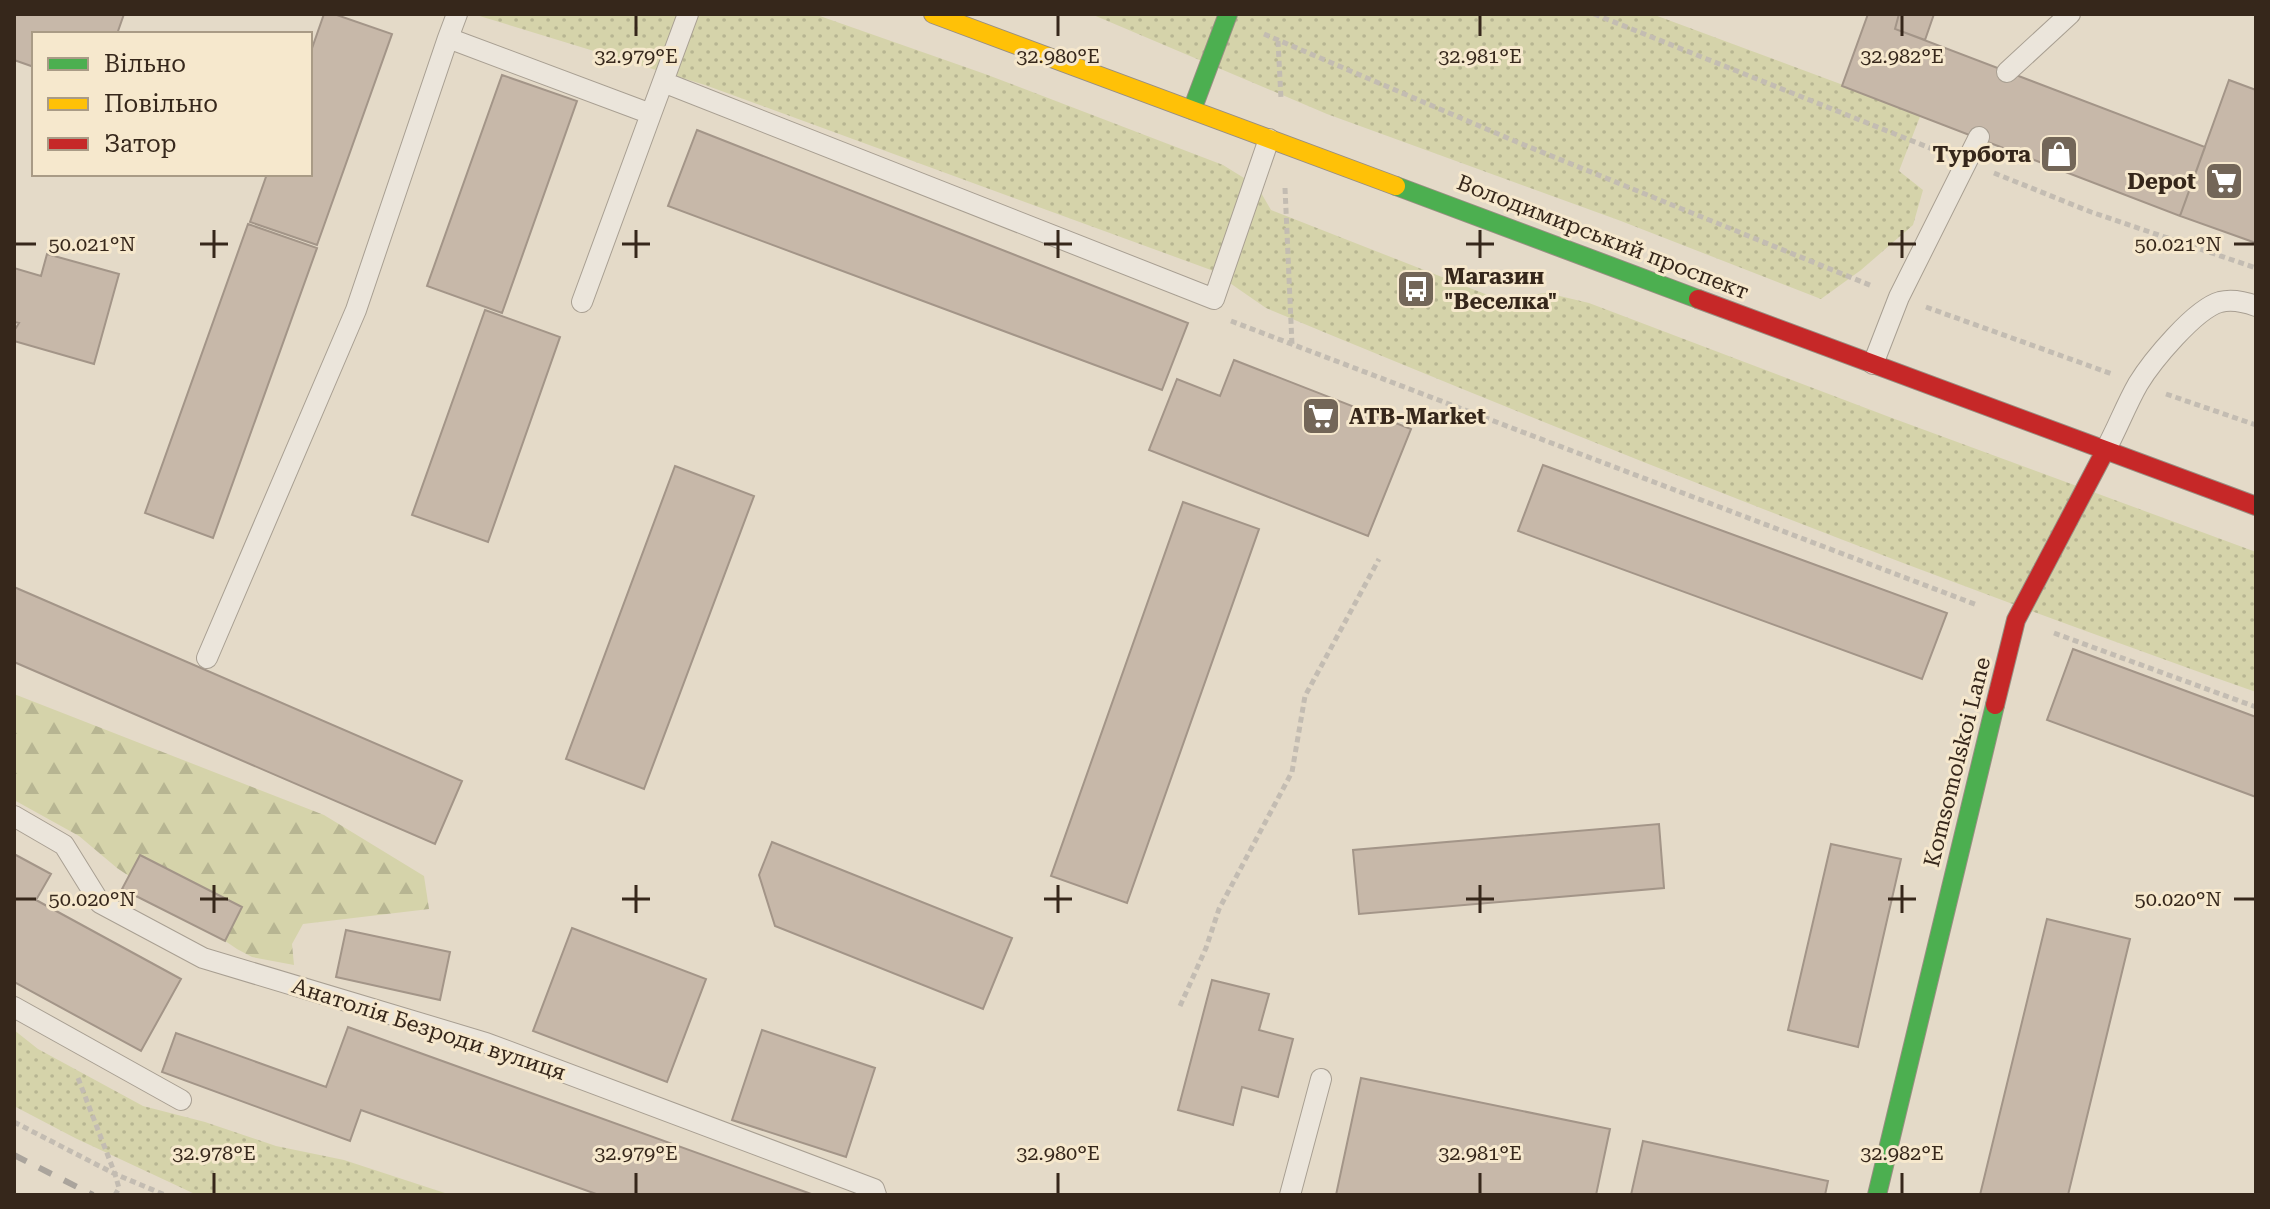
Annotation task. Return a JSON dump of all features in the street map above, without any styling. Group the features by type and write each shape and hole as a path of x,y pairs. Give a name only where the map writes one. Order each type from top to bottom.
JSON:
{"main road":[{"name":"Володимирський проспект","path":"933,14 2256,506"},
{"path":"1192,110 1228,16"},
{"name":"Komsomolskoi Lane","path":"1877,1195 2016,620 2105,451"}],"lane":[{"path":"207,658 356,310 457,14"},
{"path":"582,302 688,14"},
{"path":"2007,72 2070,14"},
{"path":"448,38 651,114"},
{"path":"663,82 1214,299 1269,139"},
{"path":"1873,364 1899,297 1979,137"},
{"path":"2105,451 2138,384 2203,309 2221,301 2243,301 2256,306"},
{"name":"Анатолія Безроди вулиця","path":"14,816 64,845 100,903 203,958 486,1043 874,1189 876,1195"},
{"path":"14,1007 181,1100"},
{"path":"1290,1195 1321,1079"}],"path":[{"path":"1594,14 2091,212 2256,268"},
{"path":"1228,16 1517,142 1899,297 2256,425"},
{"path":"1225,319 2016,620 2256,707"},
{"path":"1180,1006 1206,948 1219,909 1292,772 1305,696 1379,559"},
{"path":"59,1032 115,1174 119,1188 115,1195"},
{"path":"14,1122 115,1174 165,1195"}],"green space":[{"path":"473,14 814,14 985,74 1223,165 1257,186 1271,210 1498,299 1547,293 1589,303 2256,552 2256,692 1882,555 1512,409 1266,308 1211,270 705,85"},
{"path":"1091,14 1652,14 1921,114 1899,171 1923,190 1913,225 1861,270 1821,299 1621,221 1327,114"},
{"path":"14,694 324,815 424,876 429,909 303,924 292,944 294,965 252,957 117,868 79,836 14,800"},
{"path":"14,1030 38,1049 143,1106 205,1122 276,1146 344,1160 451,1195 197,1195 14,1106"}],"building":[{"path":"14,14 124,14 118,32 32,32 32,66 14,60"},
{"path":"324,14 334,14 392,34 317,245 250,222 266,176 312,176 312,48"},
{"path":"1868,14 1899,14 1895,29 2205,147 2180,216 1842,86"},
{"path":"1899,14 1934,14 1925,40 1895,29"},
{"path":"502,75 577,101 502,313 427,286"},
{"name":"Depot","path":"2229,80 2256,90 2256,243 2180,216"},
{"path":"697,130 1188,323 1162,390 668,206"},
{"path":"248,224 317,248 213,538 145,513"},
{"path":"47,254 119,274 94,364 14,341 14,331 19,323 14,322 14,268 41,276"},
{"path":"485,310 560,337 488,542 412,515"},
{"path":"1234,360 1411,429 1368,536 1149,450 1177,379 1220,396"},
{"path":"1543,465 1947,613 1922,679 1518,531"},
{"path":"675,466 754,496 644,789 566,759"},
{"path":"1183,502 1259,529 1127,903 1051,876"},
{"path":"14,587 462,781 435,844 14,662"},
{"path":"2073,649 2256,717 2256,797 2047,720"},
{"path":"1659,824 1664,888 1359,914 1353,850"},
{"path":"772,842 1012,938 983,1009 775,926 759,875"},
{"path":"1831,844 1901,859 1858,1047 1788,1030"},
{"path":"14,854 51,874 36,900 181,979 141,1051 14,982"},
{"path":"140,855 242,907 225,941 122,889"},
{"path":"2047,919 2130,939 2068,1195 1980,1195"},
{"path":"572,928 706,979 667,1082 533,1031"},
{"path":"346,930 450,952 440,1000 336,977"},
{"path":"1212,980 1269,994 1259,1030 1293,1039 1278,1097 1242,1087 1233,1125 1178,1110"},
{"path":"348,1027 814,1195 599,1195 361,1110 350,1141 162,1072 176,1033 326,1087"},
{"path":"762,1030 875,1068 846,1157 732,1120"},
{"path":"1361,1078 1610,1129 1596,1195 1336,1195"},
{"path":"1643,1141 1828,1181 1825,1195 1631,1195"}],"railway":[{"path":"14,1155 93,1195"}],"traffic: fast":[{"path":"1192,110 1228,14"},
{"path":"1396,186 1698,299"},
{"path":"1877,1195 1995,705"}],"traffic: slow":[{"path":"933,14 1396,186"}],"traffic: jam":[{"path":"1698,299 2256,506"},
{"path":"1995,705 2016,620 2105,451"}],"place":[{"name":"Турбота","path":"2059,154"},
{"name":"Depot","path":"2224,181"},
{"name":"Магазин \"Веселка\"","path":"1416,289"},
{"name":"ATB-Market","path":"1321,416"}]}
